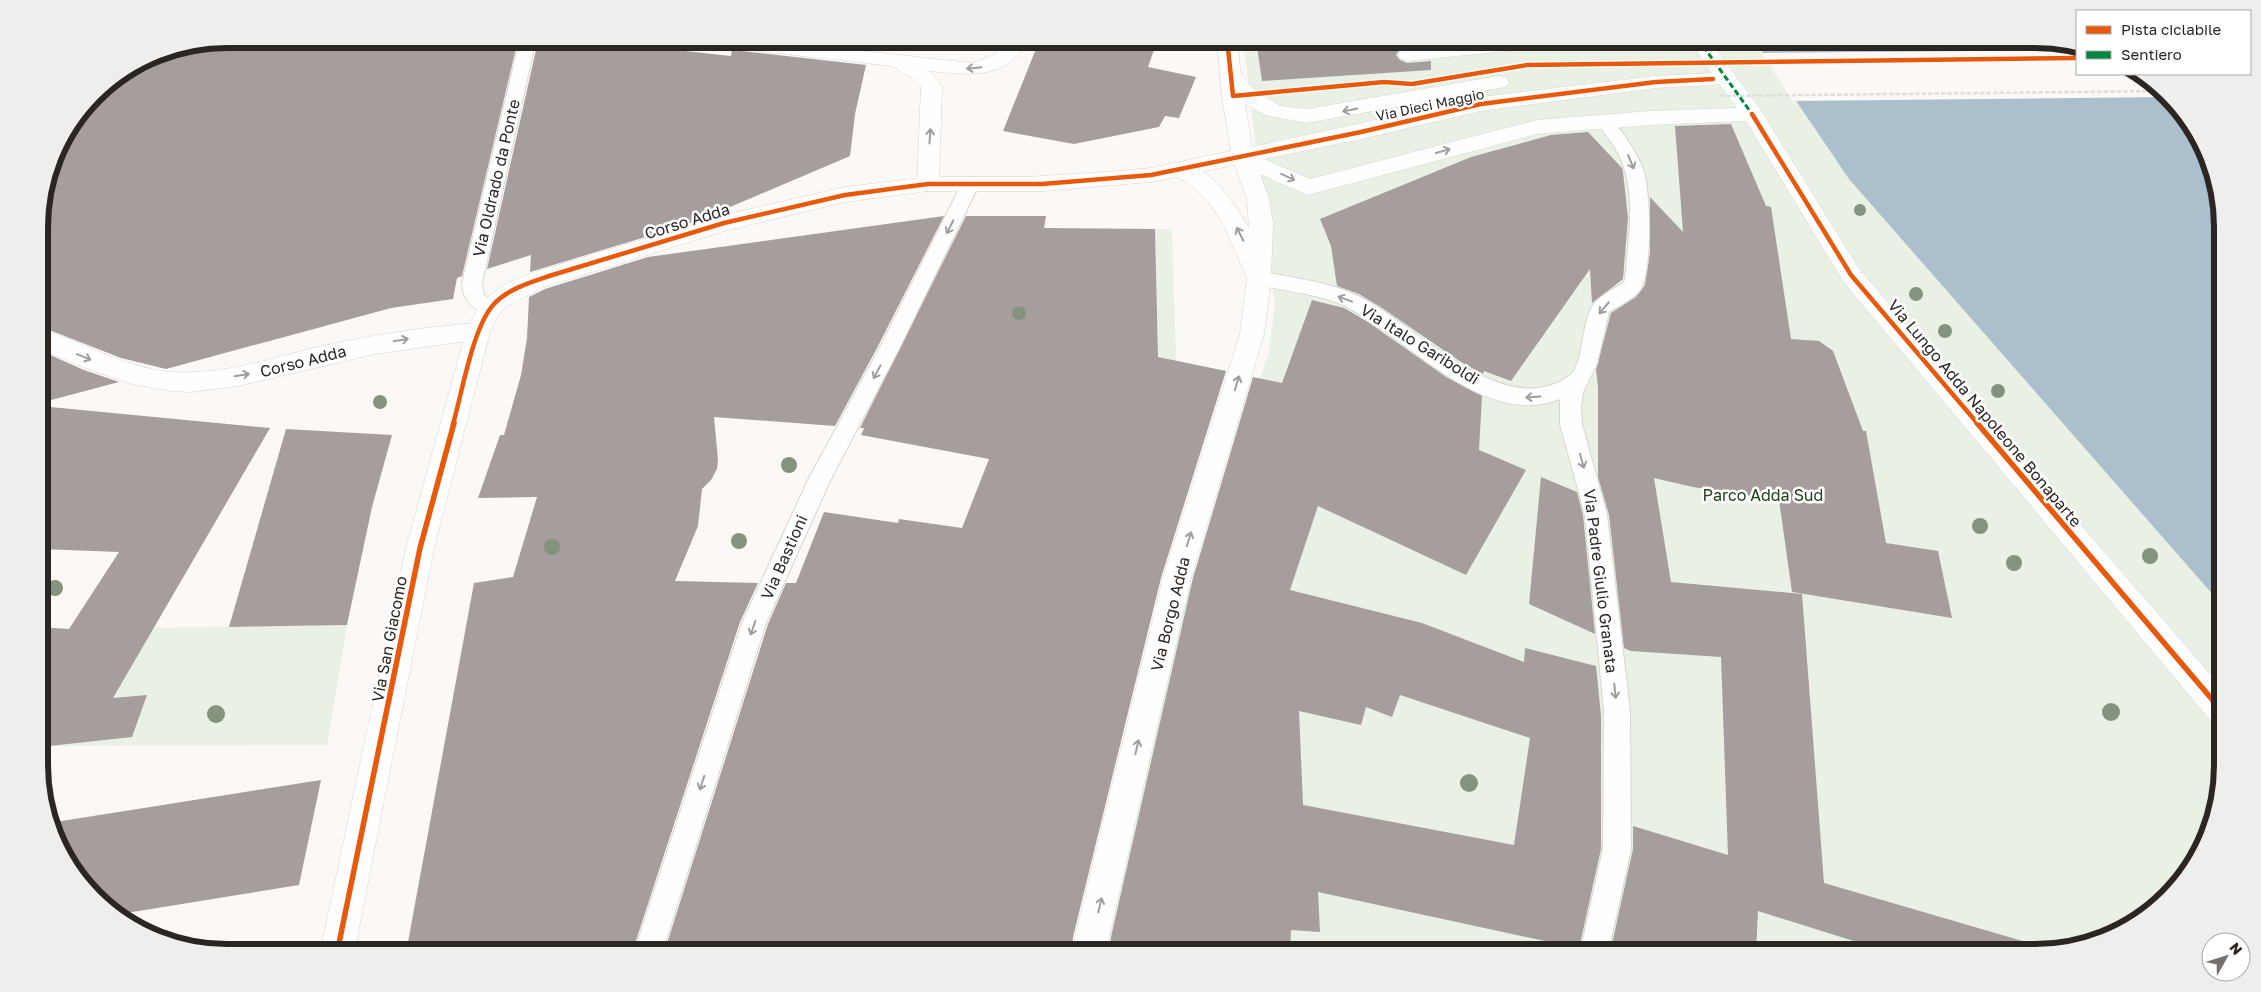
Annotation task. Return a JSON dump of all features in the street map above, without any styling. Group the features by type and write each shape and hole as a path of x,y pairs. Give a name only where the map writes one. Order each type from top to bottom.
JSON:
{"street":[{"path":"785,48 961,69 993,64 1010,54 1014,48"},
{"name":"Via Borgo Adda","path":"1092,944 1177,578 1252,334 1259,278 1261,232 1258,199 1243,157 1228,48"},
{"path":"1408,54 1472,48"},
{"name":"Via Lungo Adda Napoleone Bonaparte","path":"1704,48 1752,114 1852,275 2214,702"},
{"path":"898,62 914,69 926,78 932,86 928,184"},
{"name":"Via Dieci Maggio","path":"1231,76 1246,95 1263,108 1279,113 1307,116 1511,81 1556,80 1623,86"},
{"name":"Via Dieci Maggio","path":"1180,170 1481,104 1623,86 1713,79"},
{"path":"1243,157 1308,187 1537,127 1606,121 1752,114"},
{"name":"Corso Adda","path":"48,341 87,359 161,380 190,382 256,373 484,320 509,293 542,280 726,221 780,207 835,196 928,184 1026,184 1112,179 1180,170"},
{"path":"1180,170 1198,178 1224,206 1239,231 1259,278"},
{"name":"Via San Giacomo","path":"339,944 420,548 484,320"}],"lane":[{"name":"Via Oldrado da Ponte","path":"484,320 472,293 472,283 526,48"},
{"name":"Via Padre Giulio Granata","path":"1596,944 1617,849 1617,712 1596,516 1571,424 1572,392 1588,364 1596,319 1601,308 1631,288 1635,280 1638,183 1630,157 1606,121"},
{"name":"Via Bastioni","path":"651,944 754,623 819,480 889,349 971,183"},
{"name":"Via Italo Gariboldi","path":"1259,278 1350,300 1450,366 1488,387 1510,395 1526,398 1543,397 1578,381"}],"path":[{"path":"1713,79 2076,58"},
{"path":"1713,79 2150,91"}],"green space":[{"name":"Parco Adda Sud","path":"1244,48 2046,48 2076,53 2076,75 2129,75 2134,78 2169,109 2183,127 2195,148 2204,169 2210,192 2214,227 2214,765 2212,789 2204,823 2183,865 2161,892 2124,920 2092,935 2046,944 1108,944 1189,587 1268,355 1275,307"},
{"path":"1155,229 1172,229 1176,361 1158,357"},
{"path":"347,625 327,745 48,746 48,736 137,628"}],"water":[{"path":"1760,48 2058,49 2076,53 2076,75 2129,75 2152,92 2169,109 2183,127 2200,158 2212,203 2214,227 2214,596 1849,179"}],"pier":[{"path":"2064,50 2076,53 2076,75 2129,75 2158,97 1793,101 1761,53"}],"building":[{"path":"516,48 462,276 457,278 453,299 391,308 166,369 121,358 48,330 48,215 57,169 78,127 100,100 119,84 180,54 203,49"},
{"path":"536,48 658,48 731,56 732,50 866,65 855,114 850,156 695,222 530,272 531,255 487,269"},
{"path":"851,48 870,48 869,50"},
{"path":"1036,48 1141,48 1154,50 1148,67 1196,77 1179,118 1165,116 1159,127 1074,144 1003,131"},
{"path":"1257,48 1408,48 1400,49 1396,55 1400,60 1407,63 1431,61 1431,70 1262,81"},
{"path":"1731,124 1766,206 1771,207 1791,339 1819,341 1833,351 1863,431 1866,431 1886,543 1938,551 1952,618 1792,592 1779,500 1693,487 1654,478 1671,582 1802,594 1824,883 2026,942 2026,944 1863,944 1758,911 1756,944 1612,944 1633,849 1633,826 1728,855 1721,657 1631,651 1624,648 1609,515 1598,477 1598,387 1596,370 1611,313 1636,297 1645,285 1650,253 1650,197 1683,232 1675,126"},
{"path":"1588,132 1622,168 1623,172 1628,218 1623,279 1592,303 1590,269 1511,381 1484,371 1483,374 1461,362 1382,308 1359,294 1337,286 1331,246 1320,219 1471,157 1551,135"},
{"path":"944,216 835,426 714,417 718,460 717,469 711,480 702,489 698,526 675,581 758,583 740,622 635,944 408,944 474,583 513,577 537,497 478,498 500,435 504,435 521,375 527,338 529,297 545,289 648,257"},
{"path":"966,216 1046,216 1044,228 1155,229 1158,357 1226,371 1161,578 1073,944 667,944 768,624 786,583 796,583 824,512 898,523 899,519 962,528 989,459 861,435 864,428 860,428"},
{"path":"1312,300 1344,308 1368,322 1446,377 1482,396 1479,450 1526,470 1466,575 1318,506 1290,590 1422,623 1524,662 1525,648 1596,666 1601,716 1601,849 1580,944 1544,944 1545,941 1318,892 1320,932 1291,930 1290,944 1111,944 1193,578 1253,377 1282,383","holes":["1400,695 1530,738 1514,845 1303,805 1299,711 1361,725 1366,707 1392,717"]},
{"path":"48,354 84,370 119,382 48,401"},
{"path":"48,407 270,428 113,698 147,695 132,737 48,746 48,628 69,629 119,552 48,549"},
{"path":"286,429 392,435 372,507 347,625 229,627"},
{"path":"1541,477 1577,492 1583,515 1595,634 1529,604"},
{"path":"321,780 299,885 126,913 100,892 78,865 61,834 57,822"}],"marked path":[{"path":"1704,48 1752,114"}],"cycle path":[{"path":"1228,48 1233,96 1384,82 1412,84 1527,65 2076,58"},
{"path":"339,944 420,548 478,332 491,307 509,293 549,276 724,223 845,195 886,188 928,184 1042,184 1151,175 1361,132 1481,104 1656,82 1713,79"},
{"path":"1752,114 1851,275 2214,702"}]}
